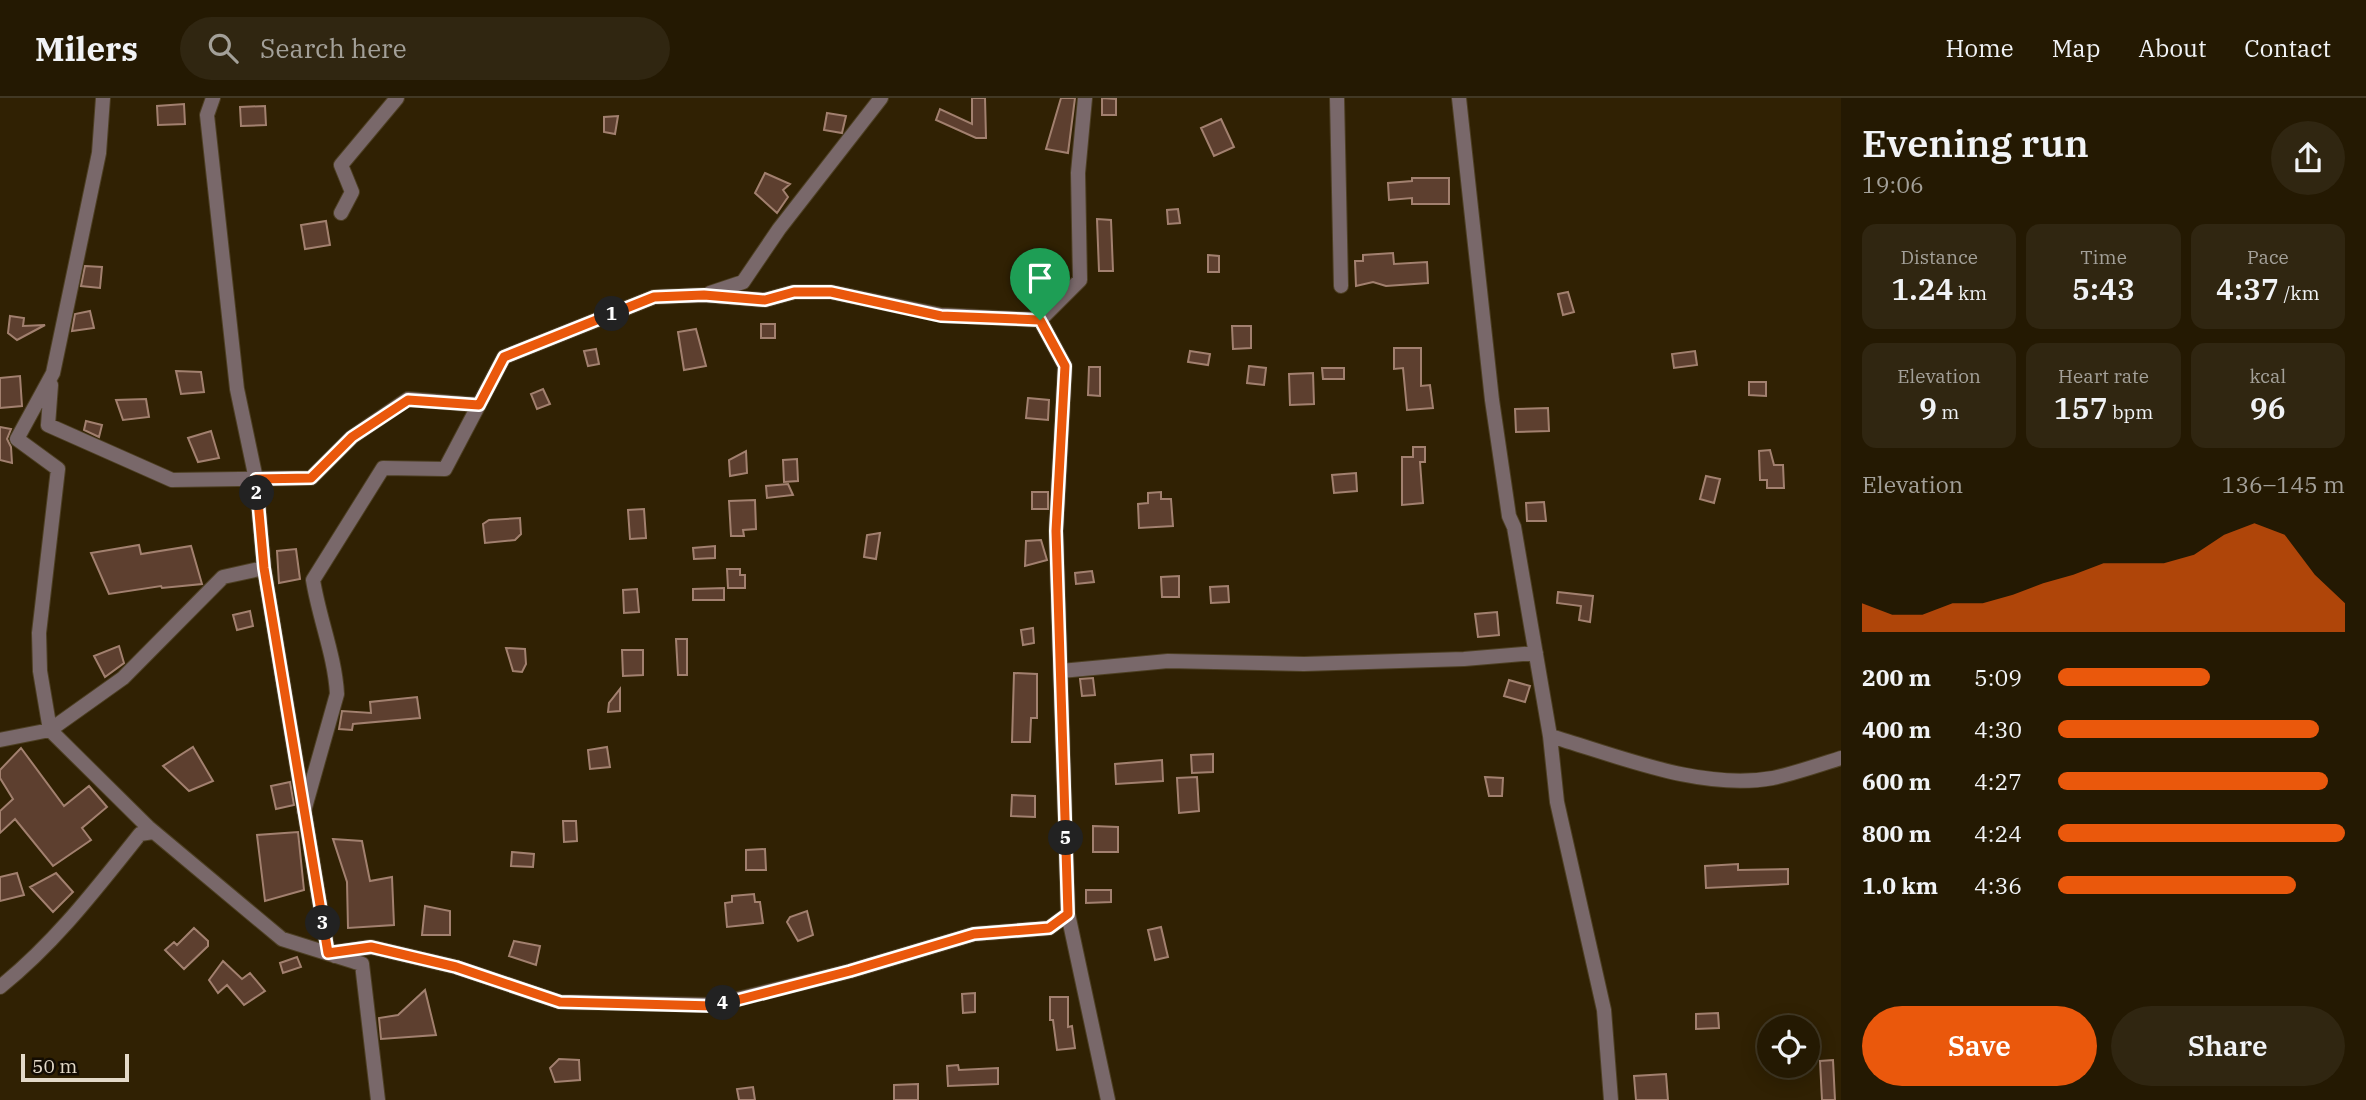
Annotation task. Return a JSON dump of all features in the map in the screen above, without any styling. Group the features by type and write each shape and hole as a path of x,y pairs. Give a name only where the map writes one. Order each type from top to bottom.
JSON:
{"street":[{"path":"103,98 99,153 52,373 47,408 48,425 172,480 311,478 352,437 408,400 479,405"},
{"path":"213,98 207,115 236,375 256,479 264,568 328,953"},
{"path":"341,214 352,192 341,165 397,98"},
{"path":"704,295 743,282 779,229 881,98"},
{"path":"303,811 337,694 336,676 319,617 313,580 383,468 445,469 504,357 654,297 704,295 765,300 794,292 831,292 941,316 1040,320 1080,280 1078,173 1085,98"},
{"path":"1337,98 1341,286"},
{"path":"1459,98 1494,413 1509,516 1514,527 1550,736 1557,802 1604,1010 1611,1100"},
{"path":"1040,320 1065,366 1056,531 1068,914 1108,1100"},
{"path":"52,373 17,439 58,469 39,634 40,671 50,730 153,832 282,939 362,964 378,1100"},
{"path":"0,740 50,730 123,678 223,577 264,568"},
{"path":"1061,671 1168,661 1304,664 1465,659 1536,653"},
{"path":"1550,736 1673,773 1701,777 1773,778 1841,758"},
{"path":"0,987 72,919 140,834 153,832"},
{"path":"328,953 371,947 456,967 560,1002 714,1006 850,971 974,934 1049,928 1068,914"},
{"path":"328,953 351,961"}],"building":[{"path":"972,98 985,98 986,138 976,138 936,120 940,109 972,124"},
{"path":"1061,98 1075,98 1068,153 1046,149"},
{"path":"1102,98 1116,99 1116,115 1102,115"},
{"path":"184,104 185,124 158,125 157,106"},
{"path":"265,106 266,125 241,126 240,107"},
{"path":"827,113 846,116 842,133 824,130"},
{"path":"618,116 615,134 604,132 604,117"},
{"path":"1221,119 1234,147 1214,156 1201,128"},
{"path":"765,173 790,184 783,190 788,197 777,213 755,193"},
{"path":"1412,178 1449,178 1449,204 1412,204 1412,198 1389,200 1388,183 1412,181"},
{"path":"1178,209 1180,223 1168,224 1167,210"},
{"path":"1097,219 1111,220 1113,271 1099,271"},
{"path":"326,221 330,245 305,249 301,225"},
{"path":"1393,253 1394,264 1427,262 1428,283 1386,286 1373,282 1356,286 1355,261 1363,261 1363,255"},
{"path":"1208,255 1219,256 1219,272 1208,272"},
{"path":"85,266 102,267 100,288 81,286"},
{"path":"1568,292 1574,312 1563,315 1558,294"},
{"path":"90,311 94,328 72,331 75,314"},
{"path":"10,316 24,318 23,326 45,325 17,340 8,333"},
{"path":"761,324 775,324 775,338 761,338"},
{"path":"1232,326 1251,326 1251,348 1233,349"},
{"path":"696,329 706,366 684,370 678,332"},
{"path":"1394,348 1421,348 1421,386 1430,385 1433,408 1407,410 1403,368 1394,369"},
{"path":"596,349 599,364 588,366 584,351"},
{"path":"1190,351 1210,354 1208,365 1188,362"},
{"path":"1695,351 1697,365 1674,368 1672,354"},
{"path":"1249,366 1266,368 1264,385 1247,383"},
{"path":"1089,367 1100,367 1100,396 1088,395"},
{"path":"1322,368 1344,368 1344,379 1323,379"},
{"path":"176,371 201,372 204,392 181,394"},
{"path":"1313,373 1314,404 1290,405 1289,374"},
{"path":"20,376 22,406 0,408 0,378"},
{"path":"1749,382 1766,382 1766,396 1749,395"},
{"path":"543,389 550,404 537,409 531,394"},
{"path":"1028,398 1049,400 1048,420 1026,418"},
{"path":"146,399 149,417 123,420 116,400"},
{"path":"1548,408 1549,431 1516,432 1515,409"},
{"path":"86,421 102,425 99,437 84,430"},
{"path":"0,427 11,429 7,439 11,447 12,463 0,460"},
{"path":"211,431 219,458 198,462 188,438"},
{"path":"1413,447 1425,447 1425,462 1420,462 1423,503 1402,505 1402,457 1413,457"},
{"path":"1770,450 1774,465 1783,465 1784,488 1767,488 1767,480 1760,480 1759,451"},
{"path":"746,451 747,473 730,476 729,460"},
{"path":"797,459 798,481 784,482 783,460"},
{"path":"1356,473 1357,491 1334,493 1332,475"},
{"path":"1706,476 1720,479 1714,503 1700,499"},
{"path":"788,484 793,495 767,498 766,486"},
{"path":"1032,492 1048,492 1048,509 1032,509"},
{"path":"1161,492 1161,499 1171,499 1173,526 1139,528 1138,504 1148,503 1148,493"},
{"path":"755,500 756,529 743,530 744,536 731,536 729,501"},
{"path":"1544,502 1546,521 1527,521 1526,503"},
{"path":"644,509 646,538 630,539 628,510"},
{"path":"520,518 521,534 515,540 485,543 483,524 489,520"},
{"path":"880,533 876,559 864,557 867,535"},
{"path":"1041,540 1047,560 1025,566 1026,541"},
{"path":"139,545 141,554 191,546 202,584 161,586 109,594 91,553"},
{"path":"715,546 715,558 694,559 693,548"},
{"path":"296,549 300,579 279,583 277,551"},
{"path":"727,569 740,569 740,575 745,575 745,588 728,588"},
{"path":"1092,571 1094,582 1076,584 1075,573"},
{"path":"1179,576 1179,597 1162,597 1161,577"},
{"path":"1228,586 1229,602 1211,603 1210,587"},
{"path":"724,588 724,600 693,600 693,589"},
{"path":"637,589 639,612 624,613 623,590"},
{"path":"1558,592 1593,596 1590,622 1579,620 1581,606 1557,603"},
{"path":"250,611 253,626 237,630 233,615"},
{"path":"1497,612 1499,635 1478,637 1475,614"},
{"path":"1033,628 1034,643 1023,645 1021,630"},
{"path":"676,639 687,639 687,675 678,675"},
{"path":"119,646 124,663 105,677 94,656"},
{"path":"506,648 525,649 526,664 522,672 513,671"},
{"path":"622,650 643,650 643,675 623,676"},
{"path":"1014,673 1037,674 1037,718 1031,718 1030,742 1012,742"},
{"path":"1093,678 1095,695 1082,696 1080,679"},
{"path":"1509,680 1530,686 1525,702 1504,696"},
{"path":"620,689 620,711 608,712 609,703"},
{"path":"417,697 420,718 353,724 352,730 339,729 342,711 371,713 370,702"},
{"path":"193,747 213,781 189,791 163,766"},
{"path":"607,747 610,767 590,769 588,750"},
{"path":"21,748 64,806 89,786 107,807 82,828 91,840 53,866 15,819 0,833 0,811 13,799 0,778 0,770"},
{"path":"1213,754 1213,772 1192,773 1191,755"},
{"path":"1162,760 1163,781 1116,784 1115,764"},
{"path":"1197,777 1199,811 1179,813 1177,778"},
{"path":"1485,777 1503,778 1502,796 1489,796"},
{"path":"290,782 294,805 276,809 271,786"},
{"path":"1012,795 1035,796 1035,817 1011,816"},
{"path":"563,821 576,821 577,841 564,842"},
{"path":"1093,826 1118,827 1118,852 1093,852"},
{"path":"298,832 304,890 265,901 257,835"},
{"path":"333,839 362,841 370,881 392,877 394,925 348,928 347,882"},
{"path":"765,849 766,870 746,870 746,850"},
{"path":"512,852 534,854 533,867 511,866"},
{"path":"1738,864 1738,870 1788,869 1788,884 1706,888 1705,866"},
{"path":"17,873 24,895 0,901 0,877"},
{"path":"56,873 73,892 53,912 30,887"},
{"path":"1086,890 1111,890 1111,902 1086,903"},
{"path":"754,894 755,902 760,902 763,923 727,927 725,903 732,902 732,896"},
{"path":"425,906 450,911 450,935 422,935"},
{"path":"807,911 813,935 798,941 787,922 790,917"},
{"path":"1161,927 1168,957 1155,960 1148,930"},
{"path":"194,928 208,941 208,946 184,969 165,950 174,942 177,945"},
{"path":"514,941 540,946 536,965 509,956"},
{"path":"297,957 301,967 283,973 280,963"},
{"path":"223,961 242,979 250,973 265,991 244,1005 227,985 218,993 209,980"},
{"path":"425,990 436,1035 381,1039 379,1018 398,1015"},
{"path":"975,993 975,1012 963,1013 962,994"},
{"path":"1050,997 1068,997 1068,1027 1072,1026 1075,1048 1057,1050 1053,1020 1050,1020"},
{"path":"1718,1013 1719,1028 1696,1029 1696,1014"},
{"path":"559,1059 579,1060 580,1080 555,1082 550,1068"},
{"path":"1833,1060 1835,1100 1822,1100 1820,1061"},
{"path":"958,1065 959,1070 998,1068 998,1084 948,1086 947,1066"},
{"path":"1666,1074 1668,1100 1636,1100 1634,1076"},
{"path":"918,1084 918,1100 894,1100 894,1085"},
{"path":"753,1087 755,1100 739,1100 737,1089"}],"route":[{"path":"794,292 831,292 941,316 1040,320 1065,366 1056,531 1068,914 1049,928 974,934 850,971 714,1006 560,1002 456,967 371,947 328,953 293,758 264,568 256,479 311,478 352,437 408,400 479,405 504,357 654,297 704,295 765,300 794,292"}]}
